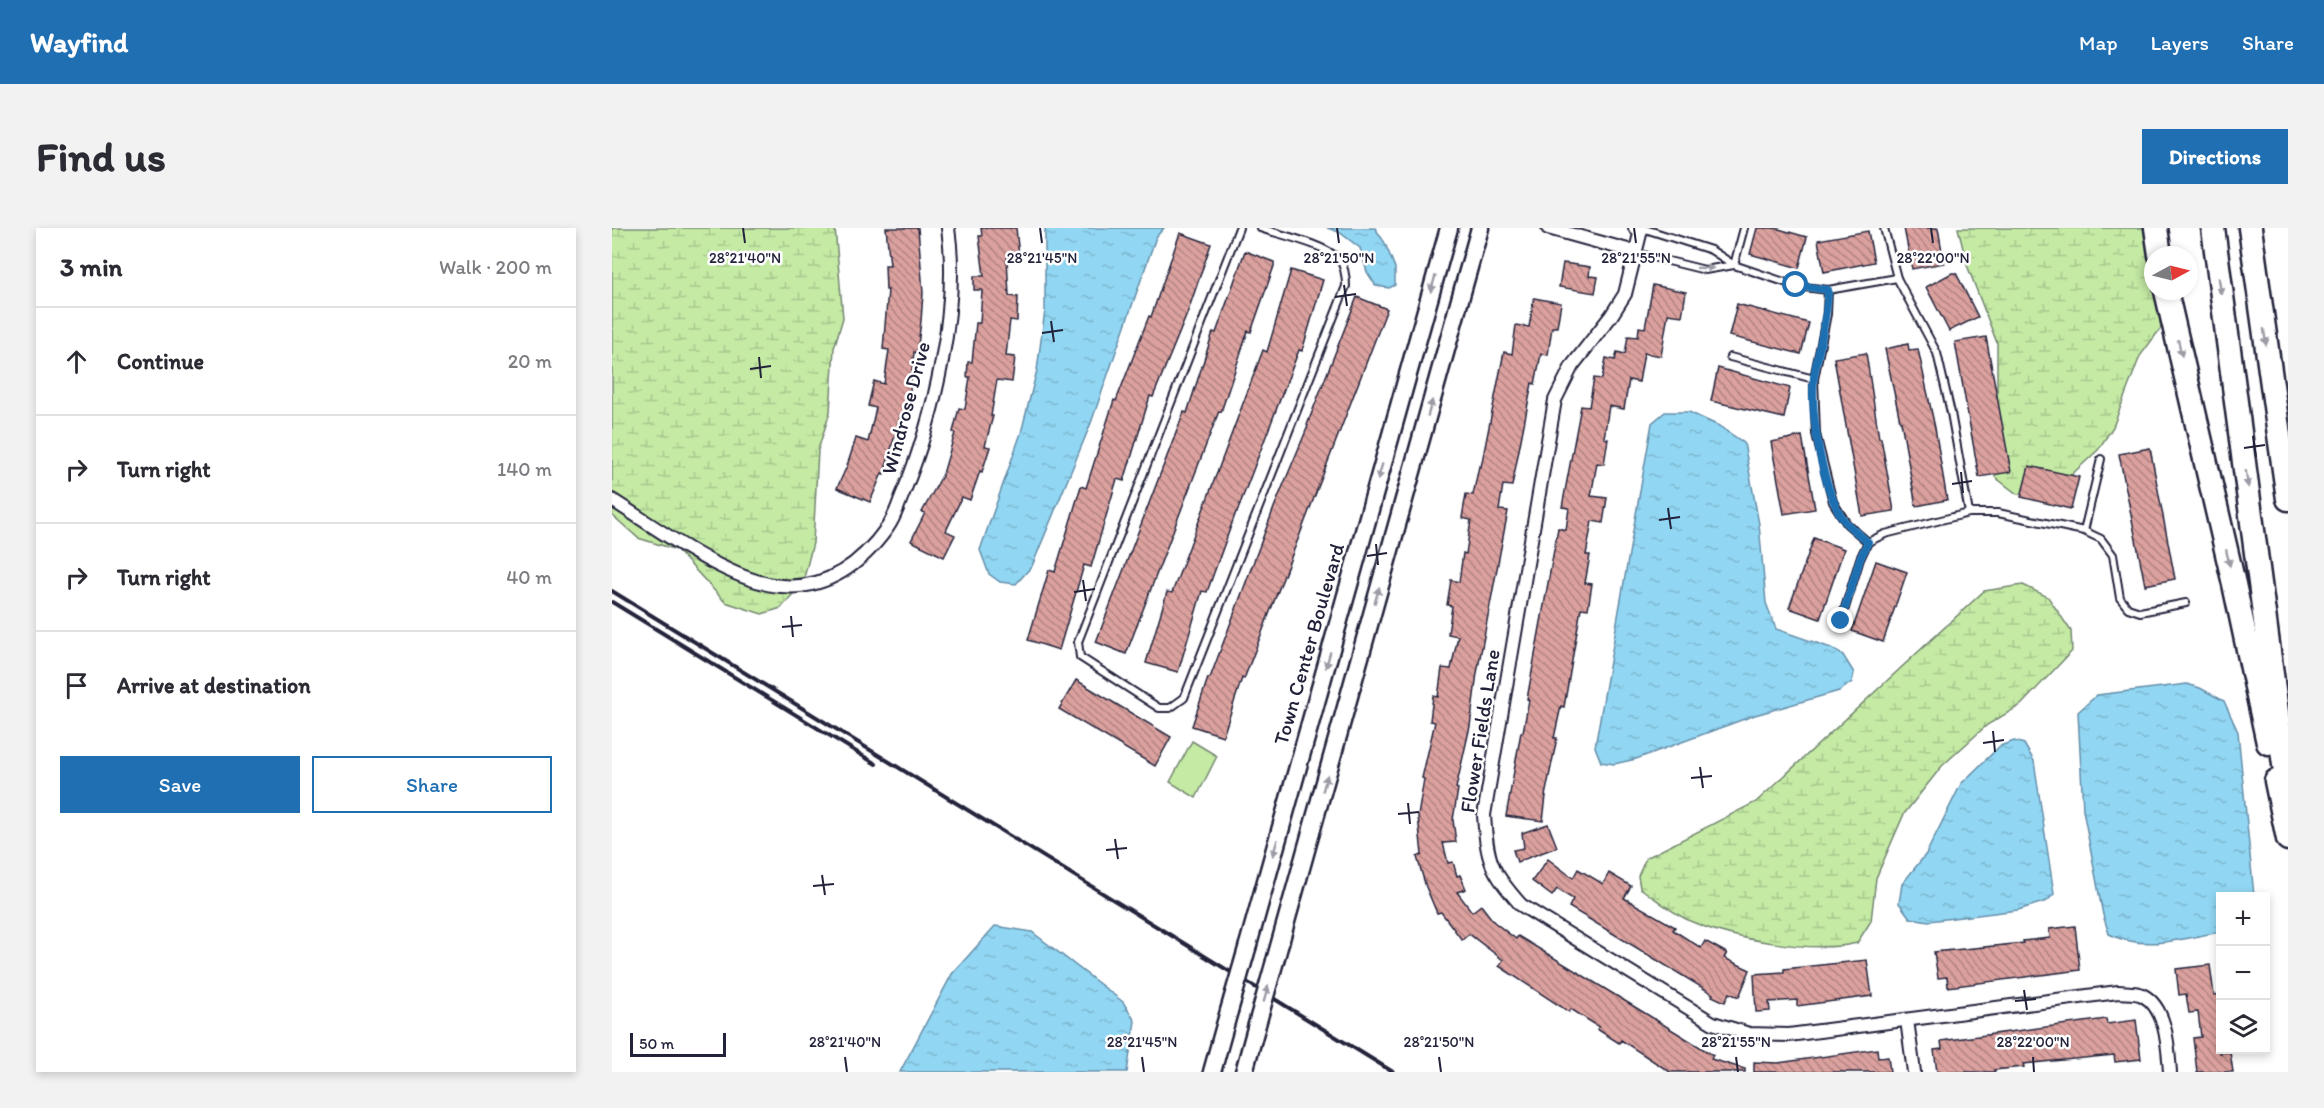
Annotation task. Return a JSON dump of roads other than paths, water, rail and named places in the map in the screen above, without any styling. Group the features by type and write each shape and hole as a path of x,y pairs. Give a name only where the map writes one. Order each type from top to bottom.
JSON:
{"highway":[{"path":"2156,228 2159,246"},
{"path":"2213,228 2288,795"},
{"path":"2250,228 2288,499"},
{"path":"2168,300 2234,584 2288,839"}],"main road":[{"name":"Town Center Boulevard","path":"1212,1072 1449,228"},
{"path":"1244,1072 1480,228"}],"street":[{"name":"Windrose Drive","path":"612,500 721,567 757,583 783,587 812,584 835,577 864,556 889,526 898,505 915,464 938,379 950,302 948,228"},
{"path":"1548,228 1635,252"},
{"name":"Flower Fields Lane","path":"1640,229 1625,294 1572,366 1555,400 1484,815 1486,851 1499,880 1521,905 1713,1023 1749,1034 1790,1035 2118,992 2142,995 2157,1009 2166,1030 2170,1072"},
{"path":"1907,1020 1914,1072"}],"lane":[{"path":"1239,228 1078,642 1080,657 1159,708 1170,708 1184,698 1346,286 1346,273 1340,260 1328,251 1260,228"},
{"path":"1734,265 1744,228"},
{"path":"1884,228 1897,278 1937,353 1951,413 1969,513"},
{"path":"1640,229 1711,250 1734,265 1796,285 1828,290 1897,278"},
{"path":"1635,252 1705,270 1734,265"},
{"path":"1828,290 1827,314 1814,379 1816,434 1833,502 1847,524 1868,542"},
{"path":"1730,357 1814,379"},
{"path":"2084,531 2101,459"},
{"path":"1841,621 1860,559 1868,542 1885,534 1969,513 1998,513 2084,531 2101,539 2113,555 2120,598 2128,608 2140,612 2187,603"}],"water":[{"path":"1045,228 1164,228 1156,237 1091,423 1032,566 1016,584 1000,582 989,574 980,550 1021,433 1037,370 1045,310"},
{"path":"1327,228 1375,228 1385,243 1395,268 1395,285 1389,288 1376,286 1367,272 1360,248 1339,232"},
{"path":"1665,412 1689,412 1719,426 1744,443 1759,524 1766,603 1776,629 1831,648 1843,655 1854,673 1852,682 1839,691 1755,715 1636,759 1614,764 1601,762 1595,747 1652,423"},
{"path":"2187,684 2224,701 2238,732 2254,892 2216,892 2216,933 2150,943 2136,942 2109,934 2103,915 2083,810 2078,712 2097,695"},
{"path":"2014,741 2024,744 2034,761 2054,894 2047,901 2018,910 1929,921 1910,918 1899,903 1902,884 1926,854 1961,784 2000,746"},
{"path":"995,926 1032,932 1123,1002 1135,1021 1127,1072 900,1072 952,974"}],"railway":[{"path":"612,591 1393,1072"},
{"path":"612,602 876,764"}]}
